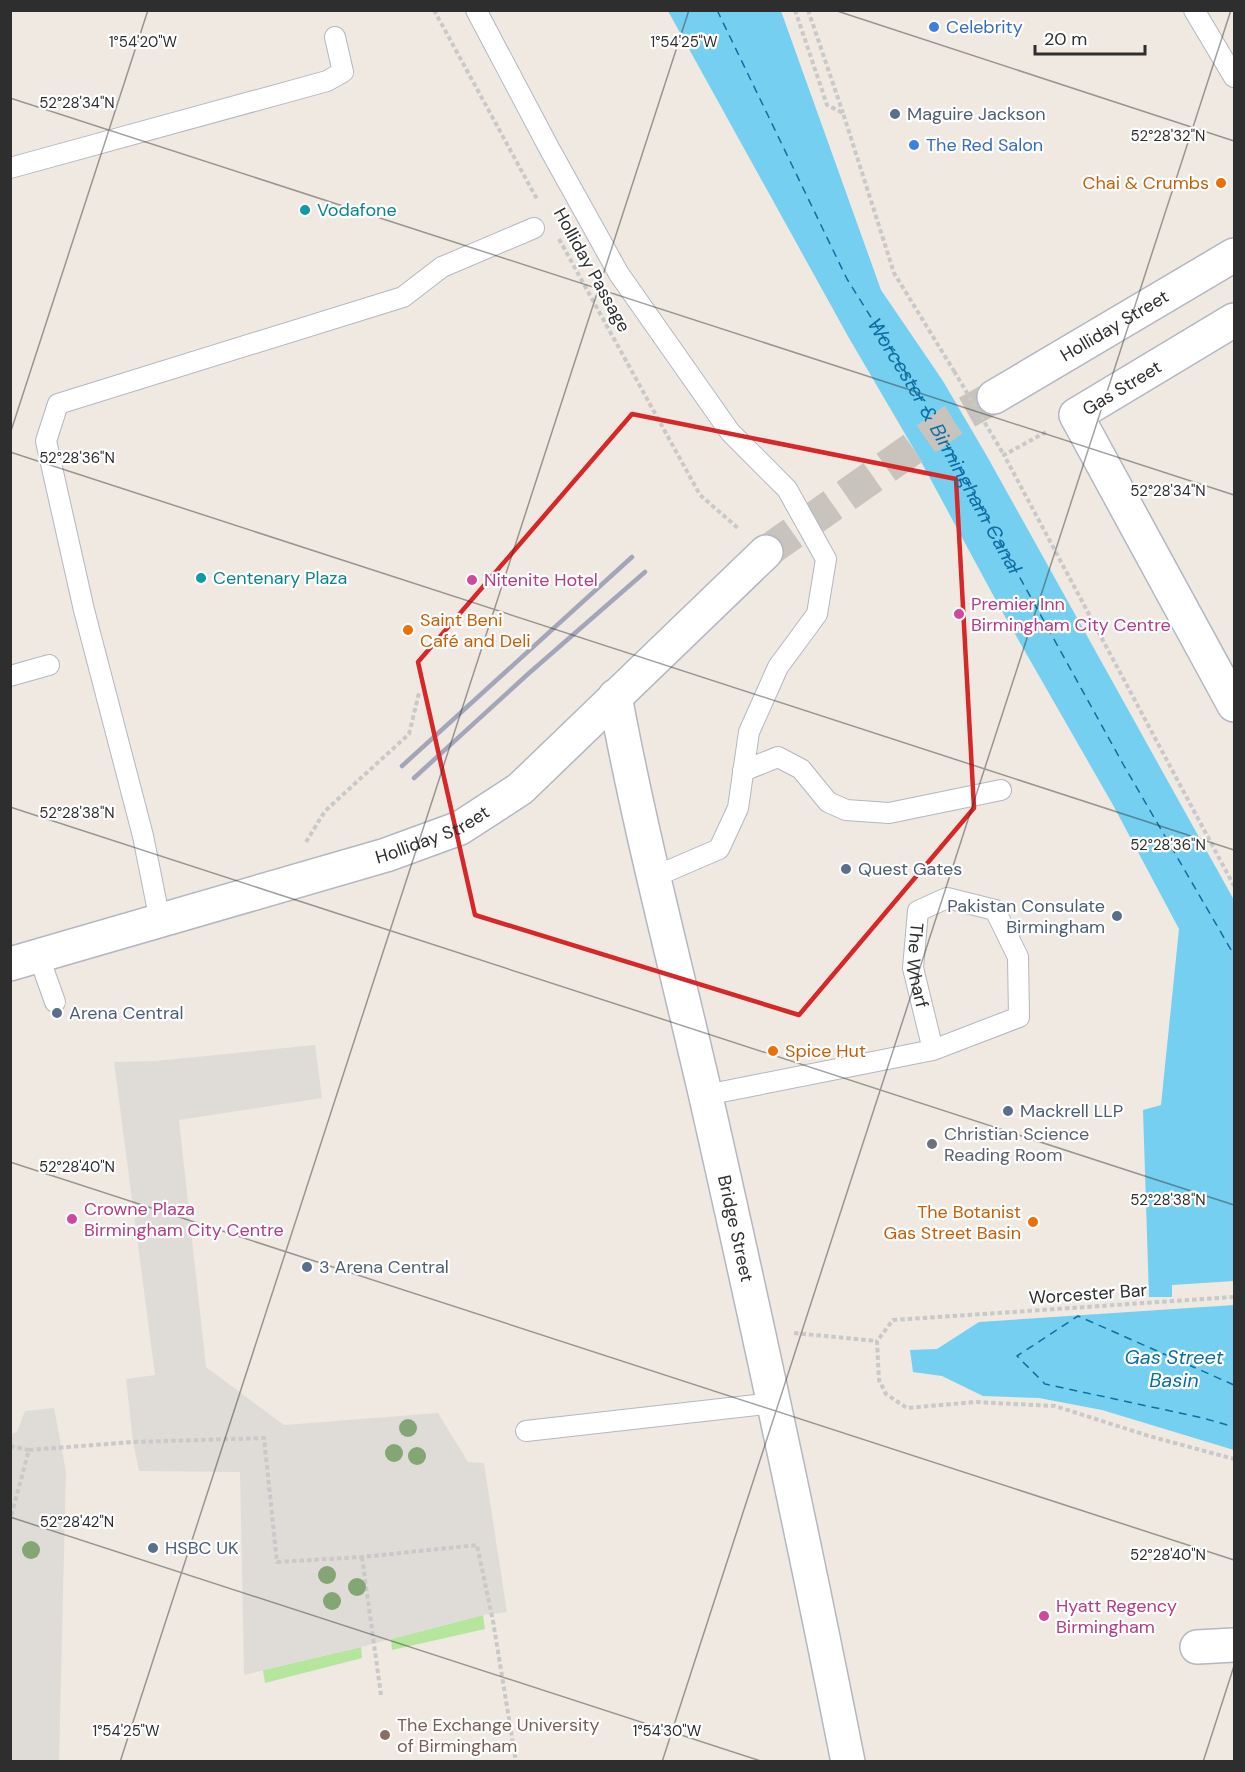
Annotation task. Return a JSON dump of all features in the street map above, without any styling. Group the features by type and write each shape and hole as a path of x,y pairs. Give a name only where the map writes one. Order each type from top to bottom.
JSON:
{"street":[{"name":"Holliday Street","path":"994,397 1234,255"},
{"name":"Gas Street","path":"1234,320 1076,415 1234,705"},
{"name":"Holliday Street","path":"25,960 386,855 460,828 520,789 766,552"},
{"name":"Bridge Street","path":"615,696 654,877 758,1329 848,1761"},
{"path":"1197,1647 1234,1645"}],"lane":[{"path":"476,10 619,274 730,432 787,489 826,559 818,614 778,667 749,732 738,808 719,849 654,877"},
{"path":"1194,10 1234,77"},
{"path":"10,168 327,81 343,72 335,37"},
{"path":"160,921 143,836 84,610 46,441 58,404 403,297 442,267 534,228"},
{"path":"10,676 49,665"},
{"path":"743,771 778,757 801,769 828,802 846,810 889,813 1000,790"},
{"name":"The Wharf","path":"705,1095 933,1050 1019,1017 1018,957 995,910 947,898 918,911 913,968 933,1050"},
{"path":"25,960 55,1002"},
{"path":"526,1431 774,1403"}],"path":[{"name":"Holliday Passage","path":"434,10 541,207"},
{"path":"795,10 828,105 843,113"},
{"path":"807,10 843,113 894,273 1004,455 1234,886"},
{"name":"Holliday Passage","path":"558,237 700,495 741,531"},
{"path":"1004,455 1076,415"},
{"path":"279,886 325,811 409,734 419,693"},
{"name":"Worcester Bar","path":"877,1341 893,1320 1234,1297"},
{"path":"758,1329 877,1341 879,1380 886,1394 907,1408 975,1402 1055,1406 1149,1436 1234,1459"},
{"path":"10,1446 29,1450 133,1442 264,1438 278,1562 363,1557 477,1545 493,1622 516,1761"},
{"path":"10,1520 29,1450"},
{"path":"363,1557 381,1695"}],"highlighted area":[{"path":"632,414 956,479 974,808 799,1015 475,915 418,662"}],"green space":[{"path":"483,1615 485,1629 392,1650 391,1639"},
{"path":"361,1647 362,1658 265,1683 263,1670"}],"shaded area":[{"path":"315,1045 322,1098 179,1120 206,1367 284,1425 438,1413 468,1462 484,1463 507,1612 483,1615 244,1675 240,1472 139,1471 133,1442 126,1379 155,1375 114,1062 155,1061"},
{"path":"54,1408 66,1471 59,1761 11,1761 11,1434 17,1432 25,1411"}],"water":[{"name":"Worcester & Birmingham Canal","path":"668,11 781,11 881,290 943,381 988,458 1234,900 1234,1281 1172,1285 1172,1297 1149,1297 1143,1110 1161,1105 1179,929 1113,805 999,606 918,456 849,338"},
{"name":"Gas Street Basin","path":"1234,1305 1234,1450 1102,1410 1039,1398 983,1396 942,1376 913,1372 910,1350 937,1349 979,1322"}],"ferry route":[{"path":"717,10 847,279 911,381 1123,764 1234,955"},
{"path":"1234,1385 1078,1316 1017,1356 1045,1384 1203,1418 1234,1427"}],"tunnel":[{"path":"766,552 953,420 994,397"}],"railway":[{"path":"402,766 632,557"},
{"path":"414,778 645,572"}],"place":[{"name":"Celebrity","path":"934,27"},
{"name":"Maguire Jackson","path":"895,114"},
{"name":"The Red Salon","path":"914,145"},
{"name":"Chai & Crumbs","path":"1221,183"},
{"name":"Vodafone","path":"305,210"},
{"name":"Centenary Plaza","path":"201,578"},
{"name":"Nitenite Hotel","path":"472,580"},
{"name":"Premier Inn Birmingham City Centre","path":"959,614"},
{"name":"Saint Beni Café and Deli","path":"408,630"},
{"name":"Quest Gates","path":"846,869"},
{"name":"Pakistan Consulate Birmingham","path":"1117,916"},
{"name":"Arena Central","path":"57,1013"},
{"name":"Spice Hut","path":"773,1051"},
{"name":"Mackrell LLP","path":"1008,1111"},
{"name":"Christian Science Reading Room","path":"932,1144"},
{"name":"Crowne Plaza Birmingham City Centre","path":"72,1219"},
{"name":"The Botanist Gas Street Basin","path":"1033,1222"},
{"name":"3 Arena Central","path":"307,1267"},
{"name":"HSBC UK","path":"153,1548"},
{"name":"Hyatt Regency Birmingham","path":"1044,1616"},
{"name":"The Exchange University of Birmingham","path":"385,1735"}]}
